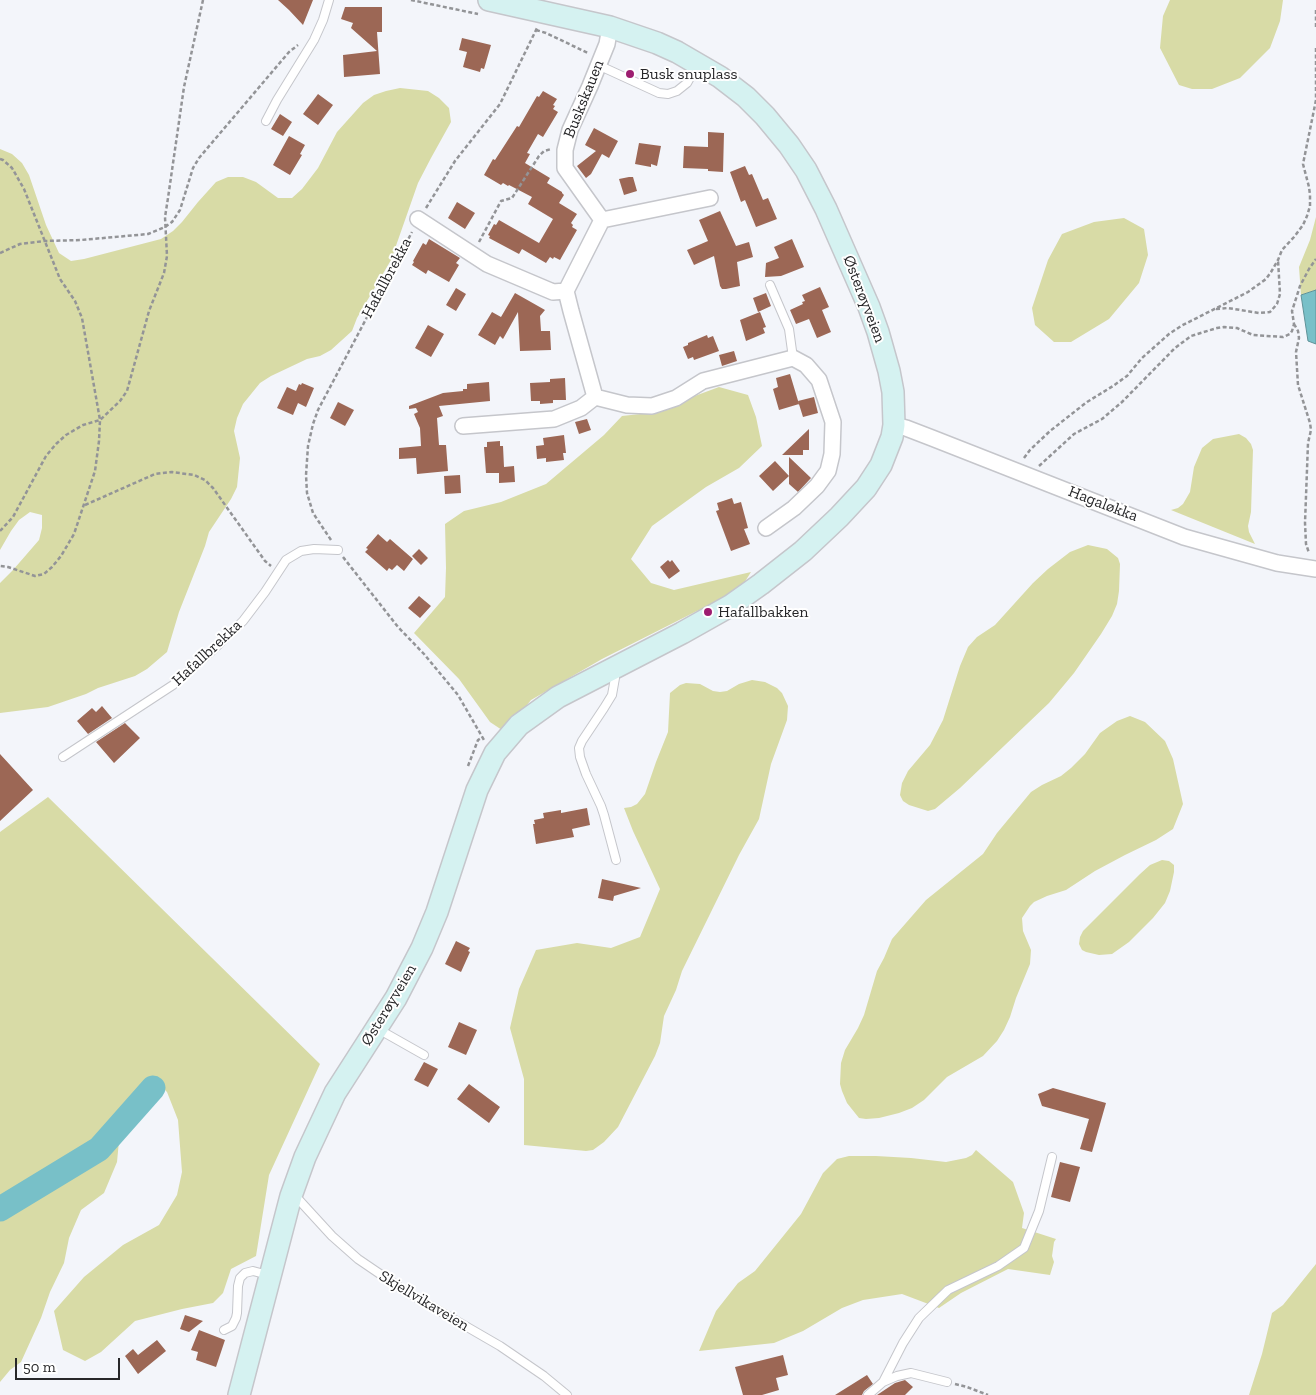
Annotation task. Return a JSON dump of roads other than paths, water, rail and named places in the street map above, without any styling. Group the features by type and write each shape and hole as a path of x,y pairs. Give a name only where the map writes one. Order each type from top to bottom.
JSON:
{"main road":[{"name":"Østerøyveien","path":"239,1395 291,1196 305,1157 324,1115 349,1069 402,986 422,948 477,790 495,753 519,725 558,697 730,606 803,551 840,517 866,488 881,465 892,437 894,425 892,392 886,358 870,307 826,209 806,170 789,145 765,116 746,97 720,77 698,63 657,43 610,27 483,7"}],"street":[{"name":"Buskskauen","path":"602,220 565,168 565,150 570,130 607,44 610,27"},
{"path":"595,397 566,291 602,220 710,198"},
{"path":"418,220 487,264 553,292 566,291"},
{"path":"595,397 627,405 652,406 676,398 703,381 793,358 806,365 819,380 833,422 832,454 828,471 817,486 794,508 766,528"},
{"path":"463,426 554,419 581,408 595,397"},
{"name":"Hagaløkka","path":"894,425 1024,473 1184,537 1276,562 1314,569"}],"lane":[{"path":"266,121 314,40 329,0"},
{"path":"599,62 659,93 668,94 677,91 687,83 698,63"},
{"path":"770,285 789,329 793,358"},
{"name":"Hafallbrekka","path":"63,757 173,685 214,649 243,621 286,560 301,551 314,549 338,550"},
{"path":"612,668 615,678 612,695 579,748 586,774 604,815 616,860"},
{"path":"376,1028 424,1054"},
{"path":"883,1382 903,1343 919,1318 948,1290 998,1266 1024,1248 1039,1211 1052,1157"},
{"name":"Skjellvikaveien","path":"291,1196 299,1200 332,1236 366,1265 406,1291 500,1346 544,1376 567,1395"},
{"path":"224,1330 232,1326 236,1318 240,1278 245,1273 253,1271 270,1275"},
{"path":"868,1395 883,1382 911,1373 947,1382"}],"water":[{"path":"1316,290 1316,344 1308,341 1301,295"}],"waterway":[{"path":"0,1209 99,1149 153,1088"}],"place":[{"name":"Busk snuplass","path":"630,74"},
{"name":"Hafallbakken","path":"708,612"}]}
